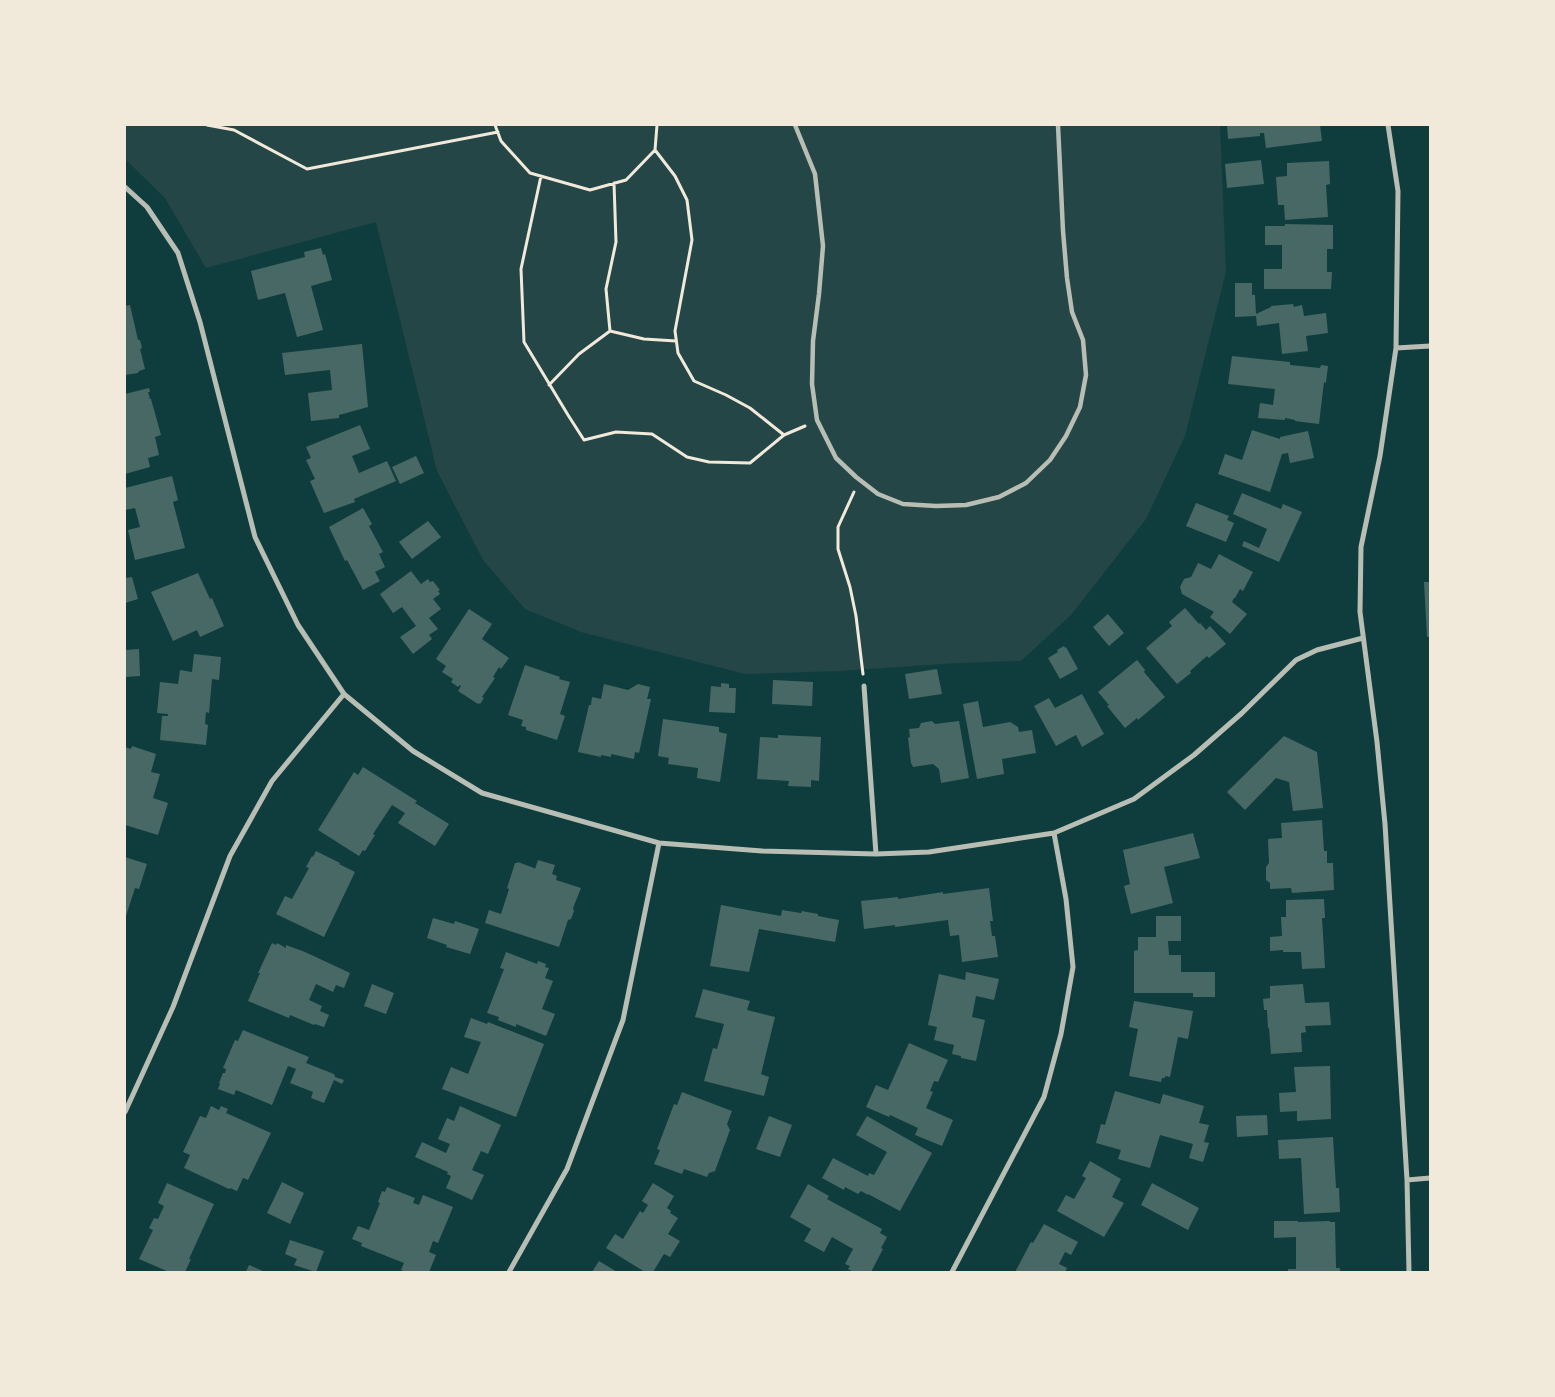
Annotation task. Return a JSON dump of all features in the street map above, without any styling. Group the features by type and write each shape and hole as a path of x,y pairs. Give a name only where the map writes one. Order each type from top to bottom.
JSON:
{"street":[{"path":"795,125 815,174 823,246 813,341 812,384 817,420 836,458 878,494 903,504 936,506 966,505 999,497 1026,484 1050,460 1066,436 1080,407 1086,375 1083,340 1072,312 1067,278 1058,125"},
{"path":"1388,125 1398,191 1396,348 1380,456 1361,547 1360,612 1377,742 1385,824 1406,1180 1409,1272"},
{"path":"125,187 147,207 178,253 200,322 255,537 298,625 344,694 413,751 482,793 659,843 762,851 876,854 929,852 1054,833 1134,799 1194,755 1242,713 1296,660 1316,650 1363,638"},
{"path":"1396,348 1430,346"},
{"path":"864,686 876,854"},
{"path":"125,1112 172,1007 230,856 272,781 344,694"},
{"path":"952,1272 1044,1098 1061,1034 1073,967 1066,899 1054,833"},
{"path":"510,1272 567,1169 623,1020 659,843"},
{"path":"1406,1180 1430,1178"}],"path":[{"path":"207,125 234,130 307,169 498,132"},
{"path":"495,125 502,141 530,173 590,190 626,180 655,150 657,125"},
{"path":"655,150 675,176 687,200 692,240 675,331 678,353 694,381 750,408 784,435"},
{"path":"541,176 521,269 524,342 584,440 616,432 652,434 687,457 709,462 750,463 784,435 817,420"},
{"path":"610,331 606,289 616,242 614,183"},
{"path":"549,384 579,354 610,331 644,339 676,341"},
{"path":"860,480 838,527 838,549 850,587 856,616 864,686"}],"shaded area":[{"path":"125,125 1220,125 1226,272 1185,436 1146,519 1071,615 1021,661 745,674 581,632 525,609 483,560 437,471 376,222 206,268 165,198 125,159"}],"building":[{"path":"1227,125 1320,125 1322,141 1266,148 1264,133 1260,133 1260,136 1228,139"},
{"path":"1261,160 1264,184 1227,188 1225,164"},
{"path":"1329,161 1330,184 1326,185 1328,217 1285,220 1284,205 1278,205 1276,177 1287,176 1287,163"},
{"path":"1285,224 1333,225 1333,249 1327,249 1327,272 1332,272 1331,289 1264,289 1264,269 1282,269 1282,245 1265,245 1265,226 1285,226"},
{"path":"321,248 323,255 325,254 332,280 311,286 323,330 297,337 285,293 258,300 251,271 305,257 304,252"},
{"path":"1235,283 1252,283 1252,295 1255,295 1256,314 1271,306 1293,304 1294,307 1302,305 1304,316 1326,313 1328,333 1306,336 1308,351 1282,354 1279,323 1257,326 1256,316 1235,317"},
{"path":"130,305 138,340 140,340 142,348 140,349 145,369 138,373 125,375 125,306"},
{"path":"362,344 368,407 339,415 339,418 311,421 308,393 332,390 330,370 285,375 282,353"},
{"path":"1232,356 1290,362 1290,365 1320,368 1321,365 1328,366 1319,424 1285,418 1285,420 1258,418 1260,403 1273,405 1275,389 1228,384"},
{"path":"149,388 150,392 148,392 161,435 155,437 159,455 148,458 150,467 125,474 125,394"},
{"path":"360,425 370,449 352,456 359,473 387,461 396,481 354,499 355,502 324,513 310,481 315,479 306,460 311,458 306,447"},
{"path":"1252,430 1280,439 1280,437 1308,431 1314,458 1290,463 1288,453 1282,454 1270,492 1218,474 1225,454 1242,460"},
{"path":"416,456 424,473 400,484 392,467"},
{"path":"172,476 178,500 173,502 185,548 135,560 128,530 140,527 135,508 125,510 125,488"},
{"path":"1242,493 1281,509 1283,504 1302,512 1279,562 1242,546 1244,541 1259,548 1267,529 1233,514"},
{"path":"1196,503 1229,516 1227,520 1234,523 1226,542 1186,526"},
{"path":"363,508 372,524 369,526 383,552 379,554 385,567 375,572 380,581 363,590 347,560 345,561 329,527"},
{"path":"428,521 441,537 412,559 399,542"},
{"path":"1219,554 1253,572 1243,591 1240,589 1232,602 1247,614 1230,634 1210,617 1214,612 1182,594 1180,587 1184,579 1191,577 1198,563 1211,569"},
{"path":"411,571 421,584 428,579 430,582 433,581 440,590 438,591 440,594 433,599 441,609 429,618 438,629 429,635 432,639 413,654 400,637 416,626 402,607 393,613 380,594"},
{"path":"198,573 210,599 212,598 224,626 200,637 197,630 173,641 151,592"},
{"path":"132,577 138,599 125,603 125,578"},
{"path":"1424,582 1430,582 1430,637 1427,637"},
{"path":"1185,608 1206,630 1210,626 1226,644 1209,658 1207,656 1190,671 1191,673 1177,684 1146,648 1172,626 1169,622"},
{"path":"469,609 492,624 482,639 509,658 501,669 499,667 480,704 458,691 461,686 458,687 451,682 453,679 442,672 446,666 436,659"},
{"path":"1108,614 1124,633 1109,646 1093,627"},
{"path":"1064,646 1078,669 1060,679 1048,658"},
{"path":"139,649 140,676 125,677 125,650"},
{"path":"194,654 221,657 219,680 212,679 209,713 206,712 205,724 208,725 206,745 160,740 162,716 168,716 168,714 157,713 160,682 178,684 180,670 192,672"},
{"path":"1137,660 1145,670 1144,672 1165,697 1138,720 1137,718 1125,728 1098,692"},
{"path":"525,665 570,682 560,714 565,716 557,740 526,730 526,727 521,726 523,720 508,715"},
{"path":"937,669 942,694 909,699 905,674"},
{"path":"773,680 813,682 812,706 772,704"},
{"path":"721,683 729,684 729,688 736,688 735,713 709,712 711,686 721,687"},
{"path":"604,684 628,690 638,684 650,687 647,699 651,699 639,753 635,752 634,759 611,754 611,757 601,755 601,757 578,752 592,697 601,699"},
{"path":"1082,694 1104,734 1082,747 1076,735 1056,746 1034,706 1049,698 1055,708"},
{"path":"978,701 983,727 1010,722 1018,727 1019,732 1032,730 1036,753 1002,759 1004,774 977,779 963,704"},
{"path":"663,719 719,727 719,732 727,734 720,782 697,778 698,768 668,764 669,758 658,756"},
{"path":"932,721 935,724 959,721 969,778 941,783 939,769 933,764 913,767 908,738 910,737 909,729 919,728 921,723"},
{"path":"778,735 821,737 819,781 811,780 811,787 788,786 789,781 757,779 760,737 778,738"},
{"path":"1284,736 1317,752 1323,808 1293,811 1289,782 1276,778 1245,810 1227,792"},
{"path":"132,746 156,754 151,772 160,774 153,798 168,803 158,835 125,825 125,747 131,749"},
{"path":"363,767 449,824 435,846 398,823 405,813 392,805 373,834 375,835 365,851 363,850 359,856 318,830 354,772 358,775"},
{"path":"1322,820 1324,851 1327,851 1327,863 1333,863 1334,890 1292,893 1291,888 1270,889 1270,883 1266,880 1266,867 1269,863 1268,839 1282,838 1281,823"},
{"path":"1193,833 1200,858 1164,867 1173,903 1131,914 1124,886 1130,884 1123,850"},
{"path":"316,851 355,872 324,937 276,914 285,896 292,899 309,868 306,867"},
{"path":"125,857 147,864 139,889 135,888 125,919"},
{"path":"538,860 555,865 552,874 557,876 556,880 581,888 559,947 485,923 489,910 501,914 515,863 518,862 535,869"},
{"path":"989,888 993,921 990,921 992,936 995,936 998,957 962,962 959,935 950,936 948,920 864,929 861,901 898,897 898,899 943,892 943,894"},
{"path":"1324,899 1325,918 1322,918 1325,968 1302,969 1301,952 1270,951 1270,937 1282,936 1281,917 1286,917 1286,900"},
{"path":"721,905 781,916 782,910 801,913 802,911 839,920 835,942 759,929 749,972 710,966"},
{"path":"1156,916 1181,916 1181,941 1168,941 1169,955 1181,955 1181,972 1215,972 1215,997 1193,997 1193,993 1134,993 1134,951 1138,950 1138,937 1156,937"},
{"path":"433,918 454,924 455,921 479,929 470,954 446,947 447,945 427,938"},
{"path":"272,943 276,945 277,943 286,948 286,945 305,952 350,973 344,988 336,985 333,992 316,984 309,1000 322,1006 320,1011 329,1015 324,1027 290,1015 289,1018 248,1001"},
{"path":"506,952 537,964 538,961 546,964 545,967 549,968 545,978 553,981 542,1009 555,1014 546,1036 516,1024 516,1027 498,1020 499,1017 487,1013 504,969 500,968"},
{"path":"966,972 999,979 994,1000 976,996 972,1017 985,1020 976,1061 952,1054 954,1045 934,1040 937,1027 928,1025 939,974 965,980"},
{"path":"372,984 394,993 386,1014 364,1006"},
{"path":"1303,984 1305,1003 1329,1002 1331,1025 1305,1026 1306,1032 1301,1033 1302,1052 1271,1054 1267,1010 1264,1010 1263,999 1270,998 1270,986"},
{"path":"703,989 750,1001 747,1010 775,1017 761,1074 769,1077 764,1096 704,1081 713,1048 717,1049 724,1024 695,1017"},
{"path":"1134,1001 1193,1011 1188,1039 1178,1037 1170,1077 1165,1076 1161,1082 1129,1076 1138,1029 1129,1027"},
{"path":"471,1018 487,1024 488,1022 544,1044 516,1117 442,1089 451,1067 468,1074 481,1042 464,1037"},
{"path":"243,1030 309,1057 306,1063 334,1074 335,1077 344,1080 342,1084 334,1080 324,1103 311,1098 313,1092 290,1083 296,1069 288,1066 272,1105 236,1090 234,1095 218,1089 226,1069 223,1068 235,1040 238,1041"},
{"path":"909,1043 948,1060 938,1082 934,1081 930,1091 933,1092 926,1108 953,1120 942,1146 915,1135 918,1128 890,1115 889,1117 866,1107 876,1085 888,1090"},
{"path":"1330,1066 1331,1119 1297,1121 1297,1111 1280,1112 1279,1093 1296,1092 1294,1067"},
{"path":"1115,1091 1160,1104 1163,1094 1204,1106 1199,1123 1209,1125 1204,1142 1209,1143 1203,1162 1189,1158 1193,1144 1160,1135 1150,1168 1118,1159 1121,1150 1096,1143 1101,1124 1105,1125"},
{"path":"682,1092 732,1111 727,1124 730,1130 715,1171 709,1173 707,1177 684,1169 682,1174 654,1164 660,1150 657,1149 674,1104 677,1105"},
{"path":"211,1106 219,1110 221,1106 228,1109 226,1113 271,1133 248,1180 243,1178 237,1191 184,1168 190,1155 183,1152 200,1116 206,1118"},
{"path":"460,1106 501,1125 488,1154 481,1151 472,1170 484,1175 472,1200 446,1188 451,1176 447,1174 448,1172 415,1157 422,1142 446,1153 450,1144 438,1139 447,1118 454,1121"},
{"path":"1267,1115 1268,1135 1237,1137 1236,1116"},
{"path":"769,1116 792,1125 780,1157 756,1149"},
{"path":"867,1116 932,1153 900,1211 861,1191 858,1194 845,1187 844,1190 822,1178 833,1158 868,1176 869,1173 874,1175 887,1152 856,1135"},
{"path":"1333,1137 1336,1188 1339,1188 1340,1212 1304,1214 1301,1158 1279,1159 1278,1140"},
{"path":"1090,1161 1121,1179 1112,1197 1124,1203 1104,1237 1057,1211 1066,1195 1074,1199 1086,1178 1082,1176"},
{"path":"282,1182 304,1193 290,1224 267,1213"},
{"path":"167,1183 214,1204 185,1272 169,1272 139,1259 153,1230 149,1228 154,1218 158,1219 164,1206 158,1203"},
{"path":"653,1183 674,1196 667,1208 671,1211 670,1213 678,1218 668,1234 680,1241 670,1257 664,1254 653,1272 645,1272 606,1248 615,1234 623,1239 640,1211 643,1213 648,1205 642,1201"},
{"path":"1152,1183 1199,1208 1188,1230 1141,1205"},
{"path":"808,1184 829,1196 827,1199 882,1229 880,1233 887,1237 871,1272 853,1272 848,1269 850,1266 845,1264 853,1249 832,1237 824,1252 804,1241 811,1229 790,1217"},
{"path":"387,1187 415,1198 413,1203 419,1205 423,1195 453,1207 438,1243 433,1241 429,1252 436,1255 429,1272 406,1272 401,1270 404,1263 361,1246 362,1243 352,1239 358,1226 369,1230 380,1203 378,1202 382,1191 385,1192"},
{"path":"1274,1221 1335,1222 1336,1268 1340,1268 1340,1272 1288,1272 1288,1269 1296,1269 1296,1237 1274,1238"},
{"path":"1044,1224 1078,1242 1071,1255 1065,1252 1059,1264 1067,1268 1065,1272 1015,1272 1031,1242 1033,1243"},
{"path":"290,1240 324,1251 316,1272 294,1265 297,1259 285,1254"},
{"path":"599,1261 617,1272 592,1272"},
{"path":"249,1265 265,1272 246,1272"}]}
